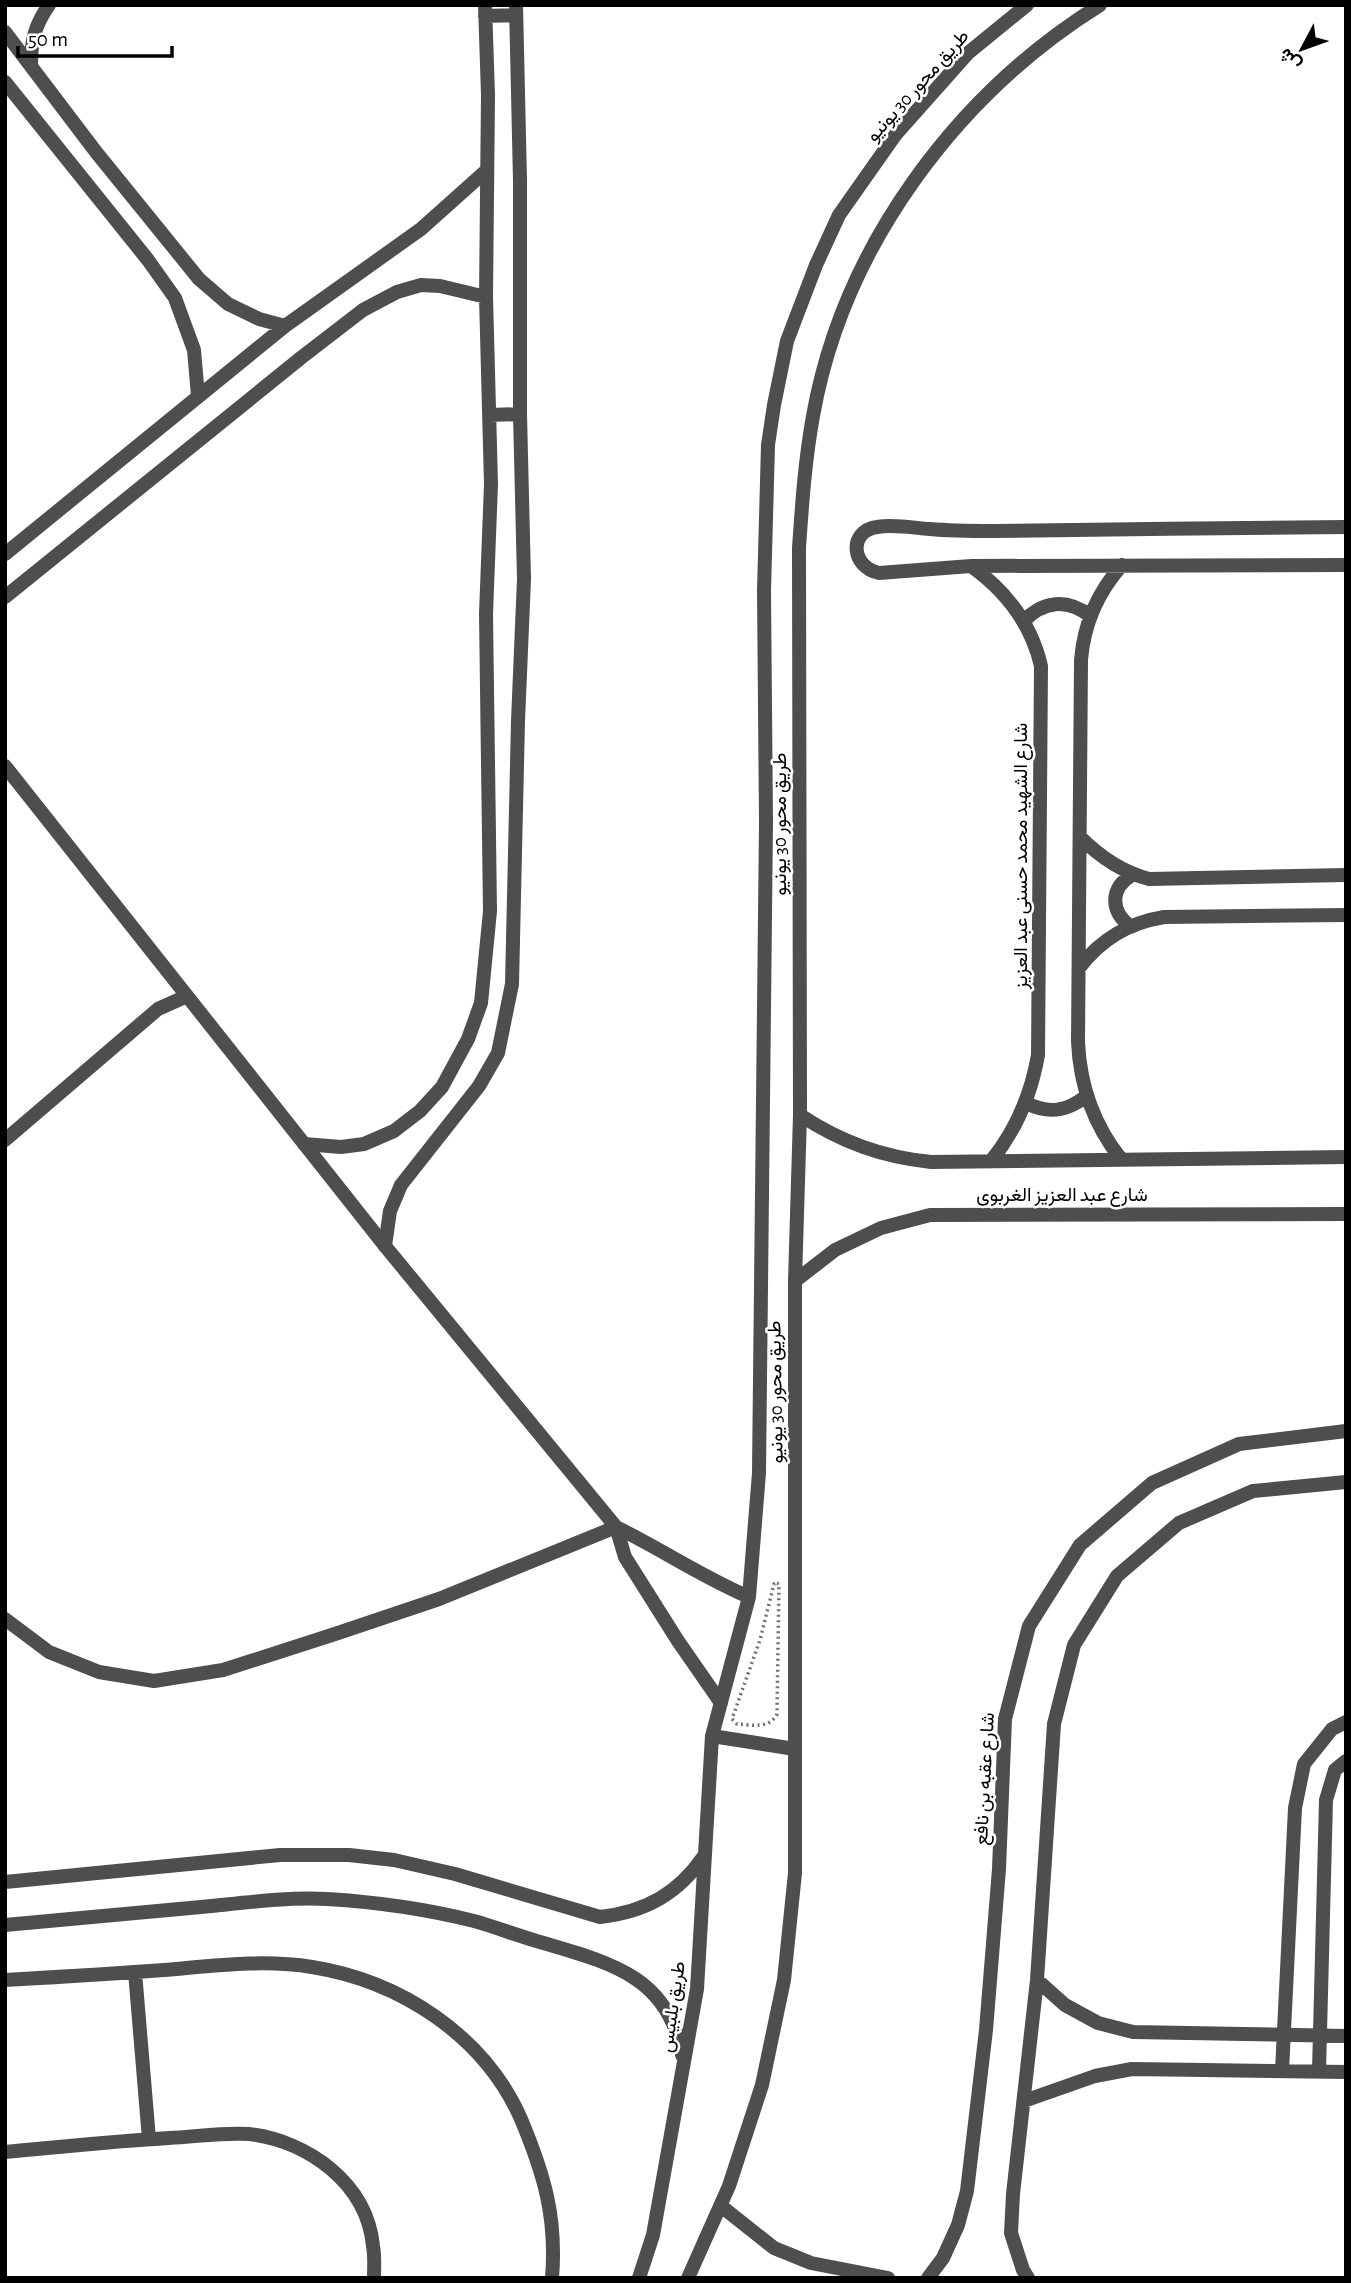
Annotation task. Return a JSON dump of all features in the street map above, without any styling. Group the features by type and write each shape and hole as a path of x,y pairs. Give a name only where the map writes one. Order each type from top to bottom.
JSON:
{"street":[{"path":"31,65 31,41 37,22 49,5"},
{"name":"طريق محور 30 يونيو","path":"712,1736 749,1597 759,1473 766,822 764,591 768,445 774,405 788,341 816,265 839,215 896,134 968,52 1027,5"},
{"name":"طريق محور 30 يونيو","path":"795,1749 795,1281 800,1115 799,548 803,480 813,414 831,348 855,284 886,224 923,167 966,114 1015,67 1068,25 1100,5"},
{"path":"304,1144 341,1147 364,1144 394,1131 420,1111 442,1087 468,1040 481,1003 490,911 486,614 491,415 486,297 485,10 516,10 524,579 512,984 498,1053 479,1086 401,1185 390,1211 385,1246"},
{"path":"5,32 96,152 199,279 228,304 259,320 285,326"},
{"path":"5,82 148,260 175,298 194,350 198,396"},
{"path":"5,554 285,326 421,229 487,170"},
{"path":"5,597 363,310 397,292 421,285 440,286 486,297"},
{"path":"491,415 520,414"},
{"path":"1346,527 970,531 886,526 867,530 856,548 860,562 878,573 971,565 1346,565"},
{"name":"شارع الشهيد محمد حسنى عبد العزيز","path":"971,565 999,588 1024,621 1037,649 1041,666 1039,1038 1035,1071 1026,1103 1011,1133 991,1161"},
{"path":"1121,1159 1100,1129 1086,1096 1078,1051 1081,660 1090,616 1103,589 1122,565"},
{"path":"1024,621 1050,604 1071,605 1090,616"},
{"path":"5,766 385,1246 616,1527 625,1557 721,1703"},
{"path":"1080,837 1103,858 1132,875 1161,880 1346,875"},
{"path":"1130,926 1117,914 1115,905 1118,887 1132,875"},
{"path":"1079,968 1102,943 1130,926 1164,917 1346,915"},
{"path":"5,1140 158,1009 187,996"},
{"path":"1026,1103 1035,1108 1057,1111 1068,1108 1086,1096"},
{"name":"شارع عبد العزيز الغربوى","path":"800,1115 853,1144 891,1156 931,1162 1346,1157"},
{"name":"شارع عبد العزيز الغربوى","path":"795,1281 835,1250 881,1228 930,1215 1346,1214"},
{"name":"شارع عقبه بن نافع","path":"928,2278 943,2258 958,2225 967,2190 987,2017 999,1869 1005,1719 1029,1626 1080,1545 1152,1483 1239,1444 1346,1431"},
{"path":"1028,2278 1011,2233 1037,1980 1054,1724 1074,1645 1117,1576 1178,1523 1254,1491 1346,1482"},
{"path":"5,1619 49,1652 99,1672 154,1681 223,1670 350,1629 439,1599 616,1527 667,1553 718,1584 749,1597"},
{"path":"1282,2071 1295,1808 1304,1764 1332,1729 1346,1722"},
{"path":"688,2278 729,2186 762,2085 784,1980 795,1873 795,1749 712,1736"},
{"name":"طريق بلبيس","path":"639,2278 653,2235 697,1989 712,1736"},
{"path":"1319,2071 1326,1800 1335,1770 1346,1761"},
{"path":"5,1882 280,1855 349,1855 394,1860 455,1874 600,1917 632,1912 661,1900 685,1880 704,1855"},
{"path":"5,1925 292,1898 355,1901 423,1910 476,1922 608,1962 632,1974 653,1992 669,2014 680,2039 684,2066"},
{"path":"5,1980 243,1964 310,1966 360,1977 407,1997 449,2025 485,2061 514,2103 534,2150 549,2199 555,2249 552,2278"},
{"path":"135,1972 149,2139"},
{"path":"1037,1980 1065,2005 1098,2023 1133,2032 1346,2036"},
{"path":"1024,2101 1095,2076 1132,2069 1346,2072"},
{"path":"5,2152 149,2139 246,2134 282,2140 315,2155 342,2179 362,2209 373,2244 374,2278"},
{"path":"721,2206 774,2248 811,2263 888,2278"}],"path":[{"path":"776,1583 779,1584 777,1714 772,1722 763,1725 737,1724 732,1720 760,1640 776,1583"}]}
